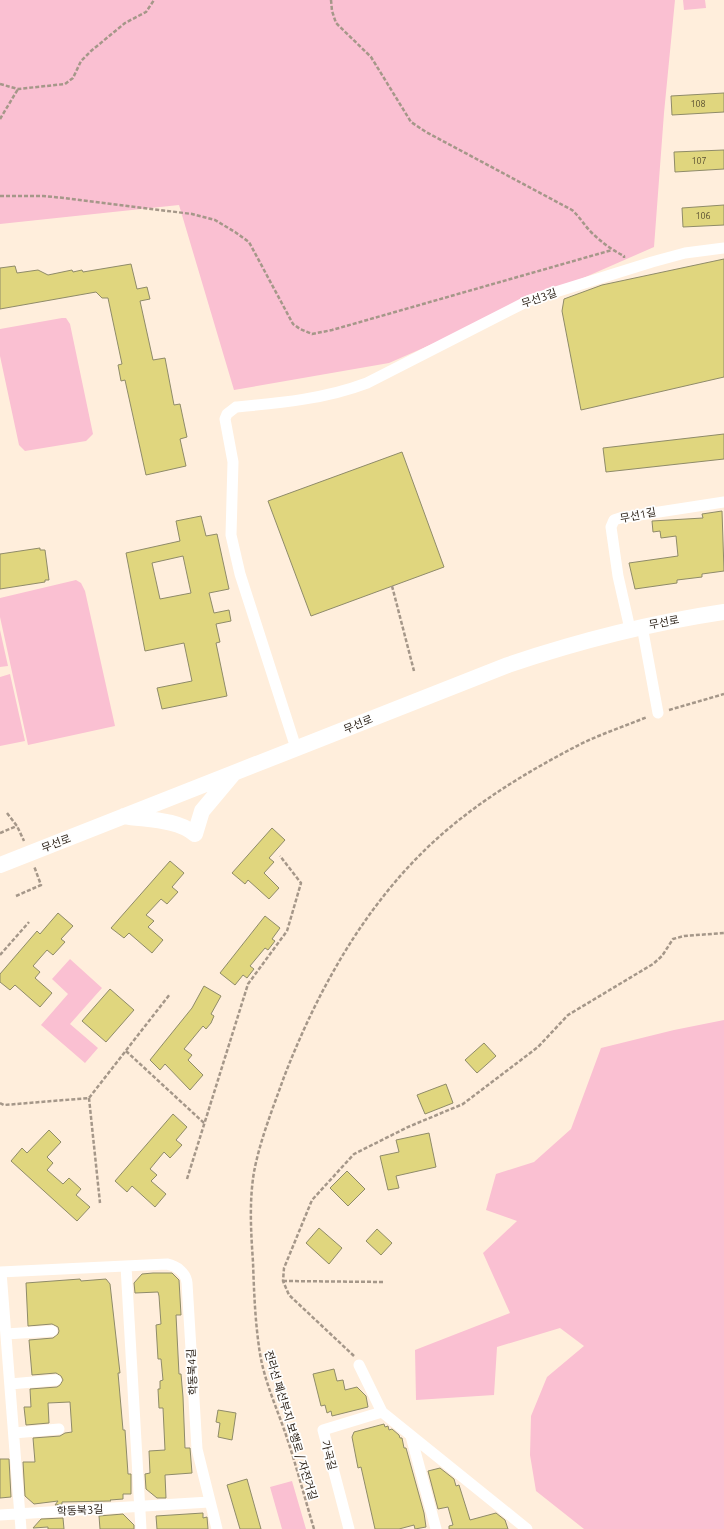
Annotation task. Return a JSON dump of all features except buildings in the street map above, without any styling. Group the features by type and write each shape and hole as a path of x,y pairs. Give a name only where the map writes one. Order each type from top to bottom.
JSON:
{"street":[{"name":"무선3길","path":"296,748 240,574 231,535 232,462 225,419 227,414 236,407 318,397 348,390 367,383 530,300 685,253 724,248"},
{"name":"무선1길","path":"636,628 618,576 611,527 614,520 633,515 724,502"},
{"name":"무선로","path":"0,865 508,665 569,644 636,628 724,612"},
{"path":"636,628 658,713"},
{"path":"124,816 179,825 189,829 195,834 202,812 234,773"},
{"name":"학동북4길","path":"20,1514 1,1272 171,1265 178,1268 186,1276 197,1449 209,1502 217,1529"},
{"path":"126,1266 141,1529"},
{"path":"6,1334 52,1331"},
{"path":"359,1365 382,1412 527,1529"},
{"path":"10,1384 56,1380"},
{"name":"가곡길","path":"349,1529 323,1430 382,1412"},
{"path":"14,1433 59,1430"},
{"path":"411,1436 436,1529"},
{"name":"학동북3길","path":"0,1515 209,1502"},
{"path":"20,1514 21,1529"},
{"path":"512,1516 516,1529"}],"path":[{"path":"0,84 18,89 57,86 70,82 81,61 91,51 125,23 146,12 154,0"},
{"path":"0,196 43,196 64,198 192,214 215,220 249,242 289,320 300,329 312,334 332,330 612,250 590,231 581,217 572,210 426,132 411,122 371,57 336,23 332,11 331,0"},
{"path":"0,119 18,89"},
{"path":"392,586 414,671"},
{"name":"전라선 폐선부지 보행로 / 자전거길","path":"314,1529 286,1436 270,1392 259,1350 255,1307 252,1238 251,1205 254,1172 274,1104 298,1041 330,977 364,920 405,872 447,830 501,789 575,747 658,713 724,694"},
{"path":"0,833 18,826 7,813"},
{"path":"187,1179 248,984 287,931 301,883 280,856"},
{"path":"16,896 41,885"},
{"path":"0,954 29,922"},
{"path":"359,1365 353,1355 289,1295 283,1281 284,1268 312,1200 354,1154 408,1127 458,1107 471,1099 538,1047 568,1015 653,964 664,953 673,939 684,936 724,933"},
{"path":"100,1203 89,1098 170,994"},
{"path":"126,1051 204,1123"},
{"path":"0,1103 4,1106 89,1098"},
{"path":"283,1281 384,1282"}],"shaded area":[{"path":"0,0 675,0 664,113 654,247 389,363 234,390 179,205 0,224"},
{"path":"683,0 705,0 706,8 684,10"},
{"path":"66,318 70,324 93,434 86,441 25,451 19,445 0,356 0,329"},
{"path":"76,580 81,583 85,591 115,726 28,745 0,617 0,598"},
{"path":"0,630 8,666 0,667"},
{"path":"10,674 25,741 0,746 0,677"},
{"path":"70,959 102,988 70,1024 98,1048 85,1063 41,1025 68,994 52,979"},
{"path":"724,1020 724,1529 584,1529 536,1491 530,1455 531,1416 547,1377 584,1346 560,1328 497,1347 494,1395 416,1400 415,1350 510,1313 483,1253 517,1221 486,1210 496,1174 534,1162 571,1129 601,1048 674,1030"},
{"path":"292,1481 306,1529 282,1529 270,1487"}]}
